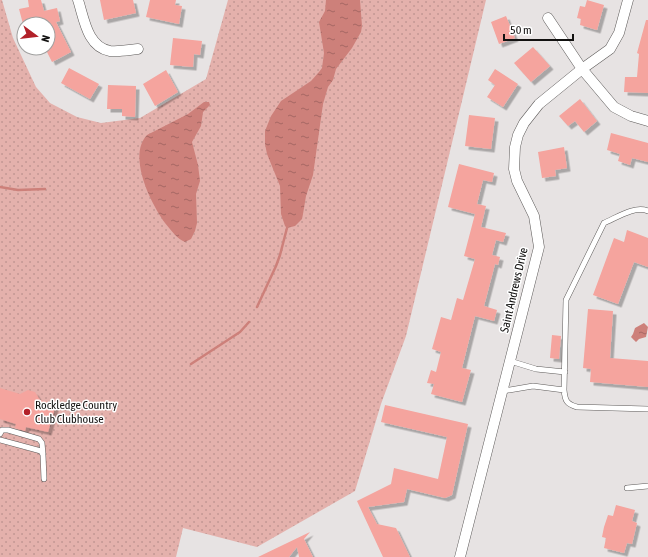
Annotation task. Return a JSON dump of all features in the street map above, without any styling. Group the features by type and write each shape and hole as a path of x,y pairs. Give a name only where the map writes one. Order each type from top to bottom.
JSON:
{"street":[{"path":"78,0 90,37 98,45 110,51 138,49"},
{"name":"Saint Andrews Drive","path":"460,557 539,247 534,216 517,181 514,170 514,147 524,123 534,108 582,69 610,49 620,33 628,0"},
{"path":"548,18 582,69 614,107 631,116 648,121"}],"lane":[{"path":"648,211 636,209 604,223 566,300 564,390 566,401 570,406 648,408"},
{"path":"510,362 536,369 565,372"},
{"path":"503,391 533,386 564,390"},
{"path":"0,434 2,430 8,430 39,439 42,443 44,480"},
{"path":"0,440 38,449 43,455"},
{"path":"627,488 648,486"}],"shaded area":[{"path":"0,0 2,0 16,44 16,56 21,56 36,87 50,103 77,117 101,123 140,118 206,79 228,0 486,0 406,336 381,404 355,491 257,547 183,528 176,557 0,557"}],"water":[{"path":"326,0 360,0 361,32 352,48 336,69 333,80 328,87 323,104 313,175 306,196 302,219 295,226 287,228 281,214 280,186 267,154 265,131 271,116 281,101 311,81 322,68 324,53 319,22 325,11"},
{"path":"204,102 209,102 210,105 203,112 201,126 192,142 198,165 200,181 196,194 197,223 191,239 185,242 179,239 165,223 153,204 143,180 139,155 141,144 147,135 188,114"},
{"path":"644,323 648,327 646,337 639,339 636,342 631,337 635,328"}],"building":[{"path":"28,0 41,0 44,11 57,8 60,21 56,22 56,16 21,16 19,9 29,7"},
{"path":"100,0 133,0 136,13 104,20"},
{"path":"150,0 176,0 175,5 182,6 179,24 146,17"},
{"path":"587,0 604,5 597,30 580,25 581,19 577,18 580,6 585,7"},
{"path":"506,16 515,38 499,44 491,22"},
{"path":"646,20 648,20 648,93 624,92 625,77 637,77 639,54 637,53"},
{"path":"56,22 71,52 52,62 49,56 56,56"},
{"path":"173,38 202,41 200,55 194,54 193,67 170,65"},
{"path":"533,47 550,66 531,82 514,63"},
{"path":"69,68 99,84 90,99 61,83"},
{"path":"495,69 518,84 503,107 487,97 495,85 488,80"},
{"path":"166,70 178,92 155,106 143,84"},
{"path":"108,85 136,86 135,117 122,116 122,109 107,109"},
{"path":"580,99 597,121 584,132 575,121 568,126 559,116"},
{"path":"469,115 495,118 491,149 465,146"},
{"path":"611,133 648,143 648,162 632,158 630,165 618,161 620,154 607,150"},
{"path":"564,147 567,168 555,170 556,176 542,178 538,152"},
{"path":"459,164 494,173 492,182 483,180 477,204 486,206 481,227 506,233 503,242 496,240 492,255 500,257 498,265 495,264 484,306 497,310 494,321 475,316 462,368 471,370 462,402 431,394 434,384 427,383 431,370 436,372 441,352 432,349 441,317 451,320 457,298 463,300 475,259 464,256 475,214 448,207"},
{"path":"627,230 648,238 648,267 634,262 618,304 593,295 614,238 624,242"},
{"path":"588,309 613,311 610,358 648,361 648,387 590,382 591,369 583,368"},
{"path":"552,335 561,336 559,359 550,358"},
{"name":"Rockledge Country Club Clubhouse","path":"0,388 20,394 28,390 35,392 40,400 56,404 48,432 26,427 25,431 15,428 16,424 0,419"},
{"path":"385,405 468,424 452,495 445,498 407,489 404,502 368,507 377,524 396,528 410,557 383,557 357,501 391,484 394,468 438,479 447,437 381,422"},
{"path":"616,505 635,510 632,521 637,523 632,544 627,543 624,553 604,548 606,538 602,537 608,515 613,516"},
{"path":"310,532 304,539 313,557 299,557 297,547 289,557 258,557"}],"waterway":[{"path":"0,187 18,190 45,189"},
{"path":"257,307 276,266 287,228"},
{"path":"191,364 240,332 249,322"}],"place":[{"name":"Rockledge Country Club Clubhouse","path":"27,412"}]}
